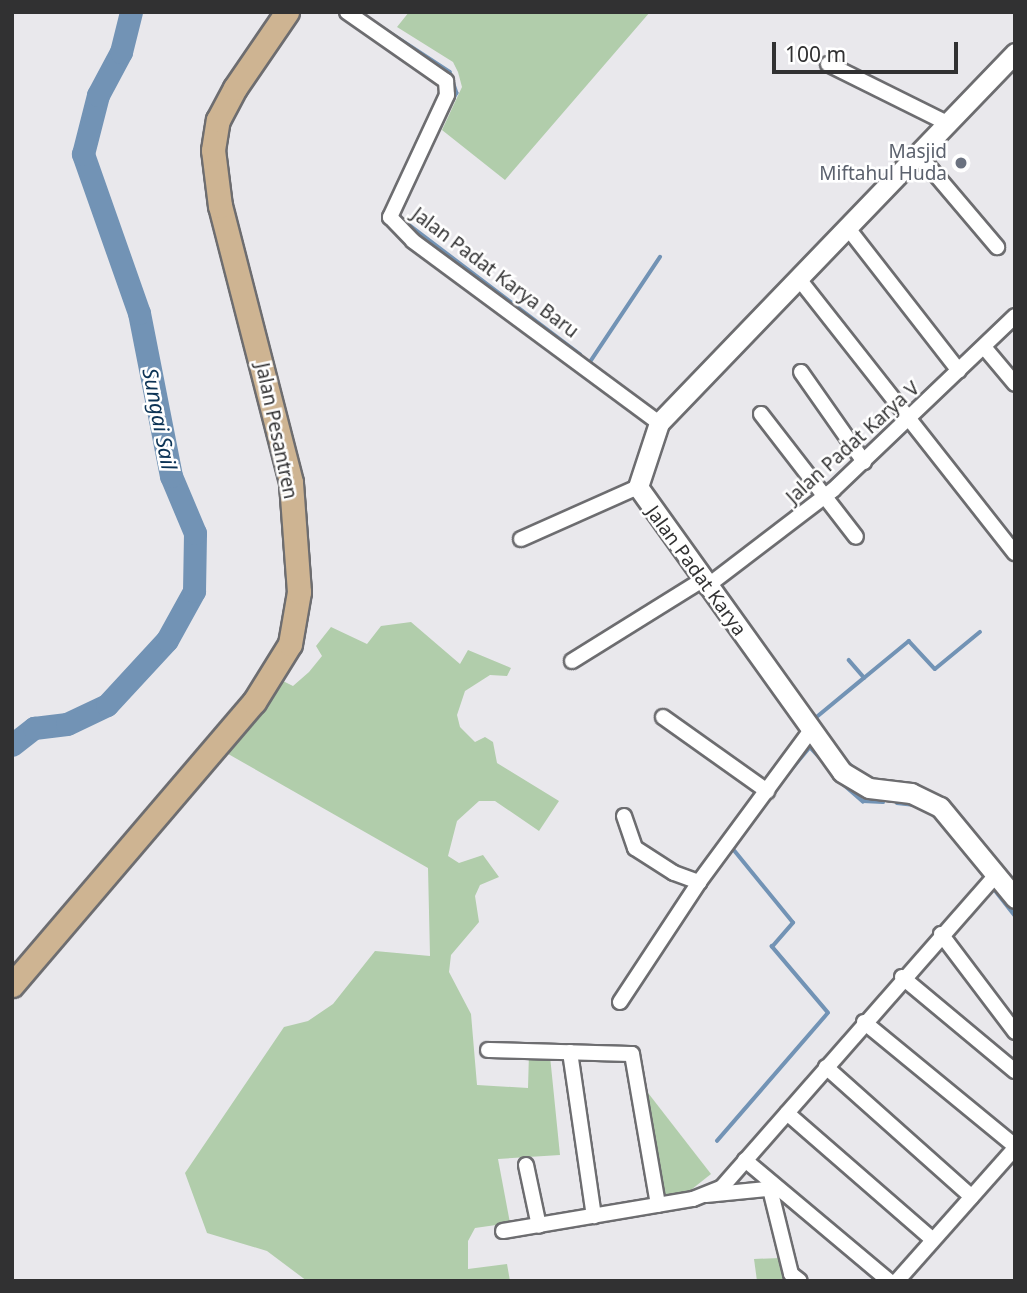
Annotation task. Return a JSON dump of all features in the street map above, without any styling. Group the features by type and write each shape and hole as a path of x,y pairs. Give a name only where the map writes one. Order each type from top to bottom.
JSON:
{"main road":[{"name":"Jalan Pesantren","path":"12,985 254,702 293,635 299,560 290,482 220,206 213,150 218,120 235,88 287,12"}],"street":[{"name":"Jalan Padat Karya Baru","path":"346,12 446,81 447,95 390,217 413,241 659,423"},
{"name":"Jalan Padat Karya","path":"1015,53 659,423 638,487 704,584 811,730 855,783 911,793 940,807 1015,898"},
{"path":"828,64 949,124"},
{"path":"919,155 997,247"},
{"path":"847,227 959,371"},
{"path":"799,279 907,421 1015,553"},
{"name":"Jalan Padat Karya V","path":"572,661 704,584 823,498 1015,316"},
{"path":"984,347 1015,384"},
{"path":"801,372 864,462"},
{"path":"761,414 823,498 856,537"},
{"path":"521,539 638,487"},
{"path":"663,717 767,791"},
{"path":"620,1002 699,881 811,730"},
{"path":"624,816 635,848 674,873 699,881"},
{"path":"706,1195 722,1187 902,977 996,874"},
{"path":"942,934 1015,1032"},
{"path":"902,977 1015,1072"},
{"path":"864,1022 1015,1147 897,1281"},
{"path":"488,1050 632,1055 658,1205"},
{"path":"570,1052 594,1216"},
{"path":"826,1067 972,1197"},
{"path":"787,1113 933,1239"},
{"path":"745,1160 774,1188 889,1281"},
{"path":"526,1165 539,1226"},
{"path":"503,1231 706,1195 774,1188"},
{"path":"774,1188 791,1274 800,1281"}],"green space":[{"path":"409,12 650,12 505,180 442,130 462,87 458,72 453,62 397,27"},
{"path":"411,622 460,664 468,650 511,668 507,676 490,675 465,691 457,715 460,727 475,742 485,737 493,742 497,763 559,801 539,831 495,801 479,801 457,821 448,856 459,863 483,855 499,877 480,885 475,896 479,922 451,955 449,972 471,1014 477,1085 528,1088 529,1053 550,1056 560,1155 498,1159 510,1223 475,1228 468,1241 468,1269 507,1264 510,1281 307,1281 267,1251 207,1233 185,1173 284,1027 308,1021 333,1004 375,951 430,956 428,868 223,751 265,710 283,681 293,686 309,672 322,656 316,646 331,627 367,644 381,626"},
{"path":"638,1080 711,1174 682,1197 659,1194"},
{"path":"780,1258 790,1281 757,1281 754,1259"}],"waterway":[{"name":"Sungai Sail","path":"12,745 34,728 67,724 107,705 167,640 194,591 195,533 171,476 139,313 83,154 98,95 121,52 131,12"},
{"path":"366,17 450,72 457,93 439,127"},
{"path":"400,218 580,354"},
{"path":"590,362 660,257"},
{"path":"864,678 909,641 935,669 980,632"},
{"path":"813,720 864,678 849,661"},
{"path":"780,783 810,747 823,761"},
{"path":"843,758 855,769"},
{"path":"842,783 863,801 883,802"},
{"path":"897,803 917,805"},
{"path":"717,1141 828,1013 772,947 793,923 731,847"},
{"path":"995,890 1015,916"}],"place":[{"name":"Masjid Miftahul Huda","path":"961,163"}]}
